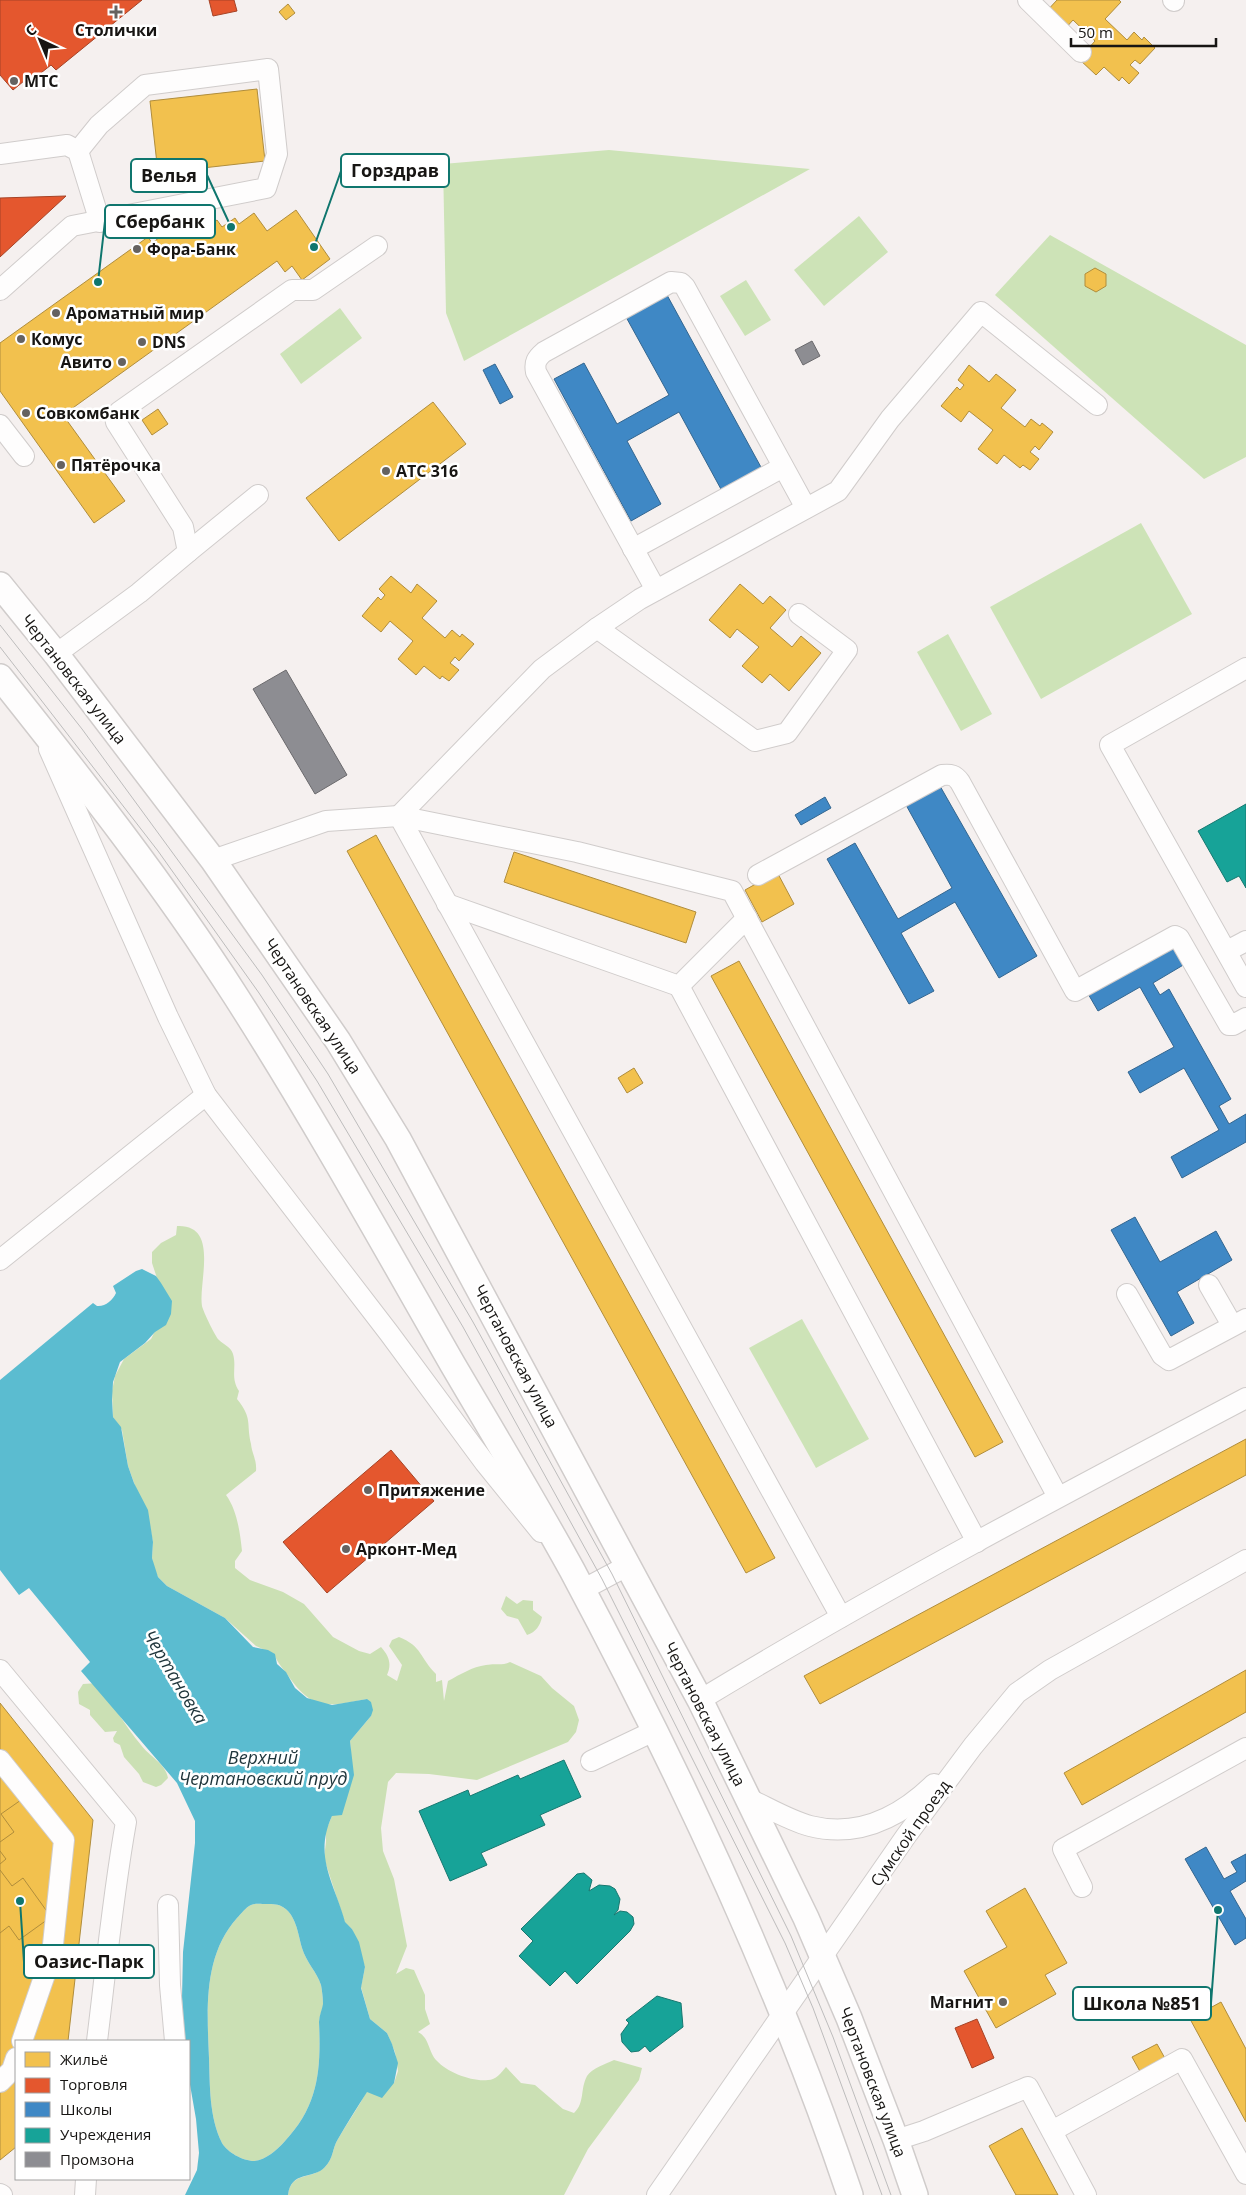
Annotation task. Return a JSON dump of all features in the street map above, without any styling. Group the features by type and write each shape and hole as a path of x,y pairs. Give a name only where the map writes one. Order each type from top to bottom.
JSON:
{"main road":[{"name":"Чертановская улица","path":"0,585 56,654 213,860 338,1041 398,1139 700,1700 823,1957 849,2018 896,2140 914,2195"},
{"path":"0,677 88,789 234,993 307,1112 570,1566 654,1731 728,1886 784,2013 850,2195"}],"street":[{"path":"1028,0 1081,52"},
{"path":"0,290 72,226 266,188 277,154 268,68 145,85 99,125 78,151"},
{"path":"0,154 67,145 78,151 100,222"},
{"path":"188,552 183,526 116,422 115,417 119,412 292,290 313,290 377,246"},
{"path":"656,590 536,372 537,358 544,352 677,281 685,287 806,508"},
{"path":"399,816 542,669 598,628 656,590 838,491 890,419 981,312 1097,405"},
{"path":"0,425 24,456"},
{"path":"633,549 783,467"},
{"path":"56,654 139,593 258,495"},
{"path":"598,628 755,740 787,733 847,650 799,614"},
{"path":"1246,668 1110,745 1246,987"},
{"path":"41,728 164,1008 206,1095 390,1333 485,1463 570,1566"},
{"path":"758,875 942,774 949,774 955,776 960,782 1075,991 1175,936 1179,938 1228,1025 1233,1025 1246,1018"},
{"path":"399,816 842,1617"},
{"path":"213,860 326,821 399,816 577,852 732,891 1058,1497"},
{"path":"447,904 679,986 977,1542"},
{"path":"679,986 747,918"},
{"path":"1227,951 1246,941"},
{"path":"0,1260 206,1095"},
{"path":"1127,1294 1162,1355 1169,1360 1239,1322 1209,1285"},
{"path":"700,1700 842,1617 1058,1497 1246,1398"},
{"name":"Сумской проезд","path":"657,2195 906,1836 973,1746 1017,1693 1050,1670 1246,1560"},
{"path":"582,1590 628,1565"},
{"path":"0,1670 126,1822 117,1872 97,2040"},
{"path":"591,1761 654,1731"},
{"path":"747,1798 808,1825 835,1830 862,1828 895,1815 916,1801 973,1746"},
{"path":"1082,1887 1063,1849 1246,1748"},
{"path":"0,1760 64,1840 52,1954 22,2040"},
{"path":"168,1905 170,1985 175,2040"},
{"path":"1052,2131 1182,2058 1246,2174"},
{"path":"0,2082 12,2070 15,2061"},
{"path":"896,2140 924,2131 1028,2087 1086,2195"},
{"path":"85,2195 86,2180"}],"green space":[{"path":"609,150 810,169 464,361 446,313 443,164"},
{"path":"859,216 888,252 824,306 794,270"},
{"path":"1050,235 1246,345 1246,457 1204,479 995,295"},
{"path":"746,280 771,320 745,336 720,296"},
{"path":"340,308 362,338 301,384 280,354"},
{"path":"1141,523 1192,614 1041,699 990,607"},
{"path":"948,634 992,714 961,731 917,652"},
{"path":"177,1226 190,1228 198,1234 203,1244 202,1306 217,1338 233,1354 234,1377 239,1391 237,1399 247,1416 256,1464 256,1471 226,1495 235,1514 242,1551 235,1561 235,1568 250,1580 283,1592 304,1604 333,1637 359,1651 370,1654 381,1647 389,1660 387,1675 397,1681 402,1665 389,1646 392,1640 399,1637 412,1644 436,1674 436,1682 442,1680 444,1701 448,1681 476,1667 510,1662 541,1676 574,1706 579,1720 576,1732 568,1742 477,1780 429,1774 396,1773 388,1782 381,1828 383,1851 394,1879 407,1946 396,1974 406,1968 414,1970 425,1995 425,2009 430,2024 418,2032 425,2038 434,2057 441,2065 460,2075 482,2080 493,2079 506,2067 521,2083 535,2085 563,2109 574,2113 580,2105 587,2076 592,2071 614,2060 642,2068 639,2080 588,2149 564,2195 288,2195 293,2182 320,2171 328,2164 336,2142 367,2091 394,2083 398,2071 395,2052 387,2033 370,2019 361,1987 365,1967 352,1929 345,1923 324,1858 326,1830 351,1753 350,1741 371,1716 367,1699 323,1704 306,1696 289,1677 274,1654 256,1646 225,1618 167,1586 158,1577 154,1568 152,1558 153,1542 150,1527 128,1466 122,1430 113,1417 112,1391 115,1376 124,1359 151,1339 157,1327 160,1287 152,1263 152,1252 161,1243 176,1235"},
{"path":"802,1319 869,1439 816,1468 749,1348"},
{"path":"506,1596 517,1604 523,1600 533,1601 533,1610 542,1617 539,1626 530,1634 527,1635 518,1619 507,1616 501,1609"},
{"path":"98,1683 135,1738 164,1768 168,1778 161,1785 156,1787 143,1782 139,1774 124,1757 120,1745 114,1742 113,1738 117,1731 105,1732 90,1715 90,1710 79,1704 78,1692 83,1684"},
{"path":"254,1904 276,1904 286,1909 293,1919 304,1953 321,1985 323,2004 319,2022 318,2071 316,2086 311,2100 305,2114 296,2127 282,2144 267,2157 250,2161 231,2153 222,2143 212,2112 208,2003 213,1966 218,1949 226,1933 247,1907"}],"water":[{"name":"Верхний Чертановский пруд","path":"142,1269 156,1276 172,1301 171,1314 166,1325 120,1362 113,1382 112,1400 113,1417 121,1427 128,1466 134,1483 148,1510 153,1542 152,1558 158,1577 167,1586 225,1618 253,1647 268,1650 275,1654 277,1664 286,1672 295,1688 307,1698 332,1705 367,1699 371,1702 373,1710 371,1716 350,1741 354,1775 342,1815 332,1816 327,1831 325,1858 331,1883 345,1922 352,1929 359,1942 365,1967 361,1988 370,2019 387,2033 398,2063 394,2083 382,2098 367,2092 336,2142 328,2164 320,2171 303,2176 293,2182 288,2195 185,2195 197,2170 199,2153 190,2085 190,2040 184,2040 182,1998 183,1952 195,1843 195,1821 177,1783 81,1671 90,1662 29,1588 19,1595 0,1570 0,1380 93,1303 100,1306 113,1298 116,1293 113,1286","holes":["254,1904 276,1904 286,1909 293,1919 304,1953 321,1985 323,2004 319,2020 318,2071 316,2086 311,2100 305,2114 296,2127 282,2144 267,2157 250,2161 231,2153 222,2143 212,2112 208,2003 213,1966 218,1949 226,1933 249,1906"]}],"building: Жильё":[{"path":"1057,0 1119,0 1121,2 1105,19 1127,40 1134,32 1142,40 1144,37 1155,48 1140,64 1135,60 1130,65 1139,73 1129,84 1122,77 1119,81 1104,67 1096,75 1079,59 1095,41 1073,20 1064,30 1045,13"},
{"path":"288,4 295,13 286,20 279,12"},
{"path":"257,89 265,161 158,173 150,101"},
{"path":"296,210 330,259 302,280 292,266 285,272 277,261 63,415 125,501 94,523 0,391 0,343 148,237 152,243 167,232 171,237 185,226 190,233 202,224 205,229 217,220 222,227 235,218 239,224 254,213 267,231"},
{"path":"1095,268 1106,274 1106,286 1096,292 1085,286 1085,274"},
{"path":"969,365 989,382 996,374 1016,390 1001,408 1025,427 1031,419 1040,426 1042,423 1053,432 1039,450 1035,446 1030,452 1039,459 1030,470 1023,465 1020,468 1004,455 997,464 978,449 993,430 969,411 961,422 941,406 957,387 960,390 964,385 958,380"},
{"name":"АТС 316","path":"433,402 466,444 339,541 306,498"},
{"path":"158,409 168,424 152,435 142,420"},
{"path":"391,576 411,593 417,584 437,601 422,618 445,638 452,630 460,637 462,634 474,644 459,661 455,657 450,663 459,670 449,681 442,676 440,679 424,666 416,675 398,659 413,641 390,621 381,632 362,616 378,597 381,600 385,595 379,589"},
{"path":"740,584 763,604 770,596 786,610 770,628 792,647 801,636 821,653 789,691 770,674 762,683 742,666 759,647 737,629 730,638 709,620"},
{"path":"376,835 775,1558 746,1573 347,851"},
{"path":"514,852 696,912 686,943 504,882"},
{"path":"777,872 794,904 762,922 745,890"},
{"path":"739,961 1003,1442 975,1457 711,976"},
{"path":"634,1068 643,1083 627,1093 618,1078"},
{"path":"1246,1439 1246,1475 820,1704 804,1676"},
{"path":"1246,1670 1246,1712 1082,1805 1064,1773"},
{"path":"0,1703 93,1820 68,2040 15,2040 15,2148 0,2160"},
{"path":"0,1772 21,1800 1,1814 14,1832 0,1842"},
{"path":"0,1851 6,1859 0,1864"},
{"path":"0,1870 12,1886 23,1878 51,1917 19,1940 9,1926 0,1933"},
{"path":"1025,1888 1067,1963 1045,1975 1056,1994 996,2028 964,1971 1007,1947 986,1911"},
{"path":"1221,2002 1246,2049 1246,2122 1190,2019"},
{"path":"1157,2044 1167,2062 1142,2075 1132,2057"},
{"path":"1022,2128 1058,2195 1016,2195 989,2146"}],"building: Торговля":[{"path":"0,0 142,0 56,70 51,65 27,84 24,81 13,90 0,75"},
{"path":"209,0 234,0 237,11 213,16"},
{"path":"66,196 0,257 0,198"},
{"path":"391,1450 434,1501 327,1593 283,1542"},
{"path":"977,2019 994,2058 972,2068 955,2028"}],"building: Школы":[{"path":"667,295 762,469 722,491 679,412 627,441 661,504 631,521 554,379 584,363 617,424 669,395 626,317"},
{"path":"495,364 513,397 500,404 483,370"},
{"path":"940,786 1037,956 999,978 955,902 901,933 934,991 909,1004 827,859 855,843 898,919 952,888 906,805"},
{"path":"825,797 831,808 801,825 795,815"},
{"path":"1173,943 1185,964 1153,983 1160,995 1169,989 1231,1099 1219,1106 1229,1124 1246,1114 1246,1142 1182,1178 1171,1157 1219,1130 1184,1068 1140,1093 1128,1072 1174,1047 1140,987 1098,1011 1087,992"},
{"path":"1135,1217 1160,1262 1216,1231 1232,1260 1177,1292 1194,1323 1171,1336 1111,1230"},
{"path":"1206,1847 1224,1879 1237,1872 1231,1862 1246,1854 1246,1881 1230,1891 1246,1919 1246,1938 1235,1945 1185,1859"}],"building: Учреждения":[{"path":"1246,804 1246,888 1239,876 1227,882 1198,831"},
{"path":"564,1760 581,1797 540,1815 545,1825 481,1853 487,1865 450,1881 419,1811 468,1790 470,1796 518,1775 520,1779"},
{"path":"584,1873 592,1880 589,1891 599,1885 610,1886 615,1889 620,1899 618,1910 614,1915 620,1911 627,1912 633,1917 634,1924 630,1931 577,1984 565,1971 550,1986 519,1956 533,1941 521,1929 577,1874"},
{"path":"657,1996 681,2003 683,2027 650,2052 645,2046 639,2051 631,2052 622,2042 621,2034 629,2023 626,2020"}],"building: Промзона":[{"path":"812,341 820,356 803,365 795,350"},
{"path":"286,670 347,775 315,794 253,689"}],"tram line":[{"path":"0,625 82,729 262,975 328,1074 473,1322 612,1574 791,1936 833,2037 891,2195"},
{"path":"0,647 158,851 259,993 317,1081 463,1327 602,1579 785,1943 813,2008 882,2195"}],"place":[{"name":"Столички","path":"116,12"},
{"name":"МТС","path":"14,81"},
{"name":"Велья","path":"231,227"},
{"name":"Горздрав","path":"314,247"},
{"name":"Фора-Банк","path":"137,249"},
{"name":"Сбербанк","path":"98,282"},
{"name":"Ароматный мир","path":"56,313"},
{"name":"Комус","path":"21,339"},
{"name":"DNS","path":"142,342"},
{"name":"Авито","path":"122,362"},
{"name":"Совкомбанк","path":"26,413"},
{"name":"Пятёрочка","path":"61,465"},
{"name":"АТС 316","path":"386,471"},
{"name":"Притяжение","path":"368,1490"},
{"name":"Арконт-Мед","path":"346,1549"},
{"name":"Оазис-Парк","path":"20,1901"},
{"name":"Школа №851","path":"1218,1910"},
{"name":"Магнит","path":"1003,2002"}],"water label":[{"name":"Чертановка","path":"175,1677"}]}
